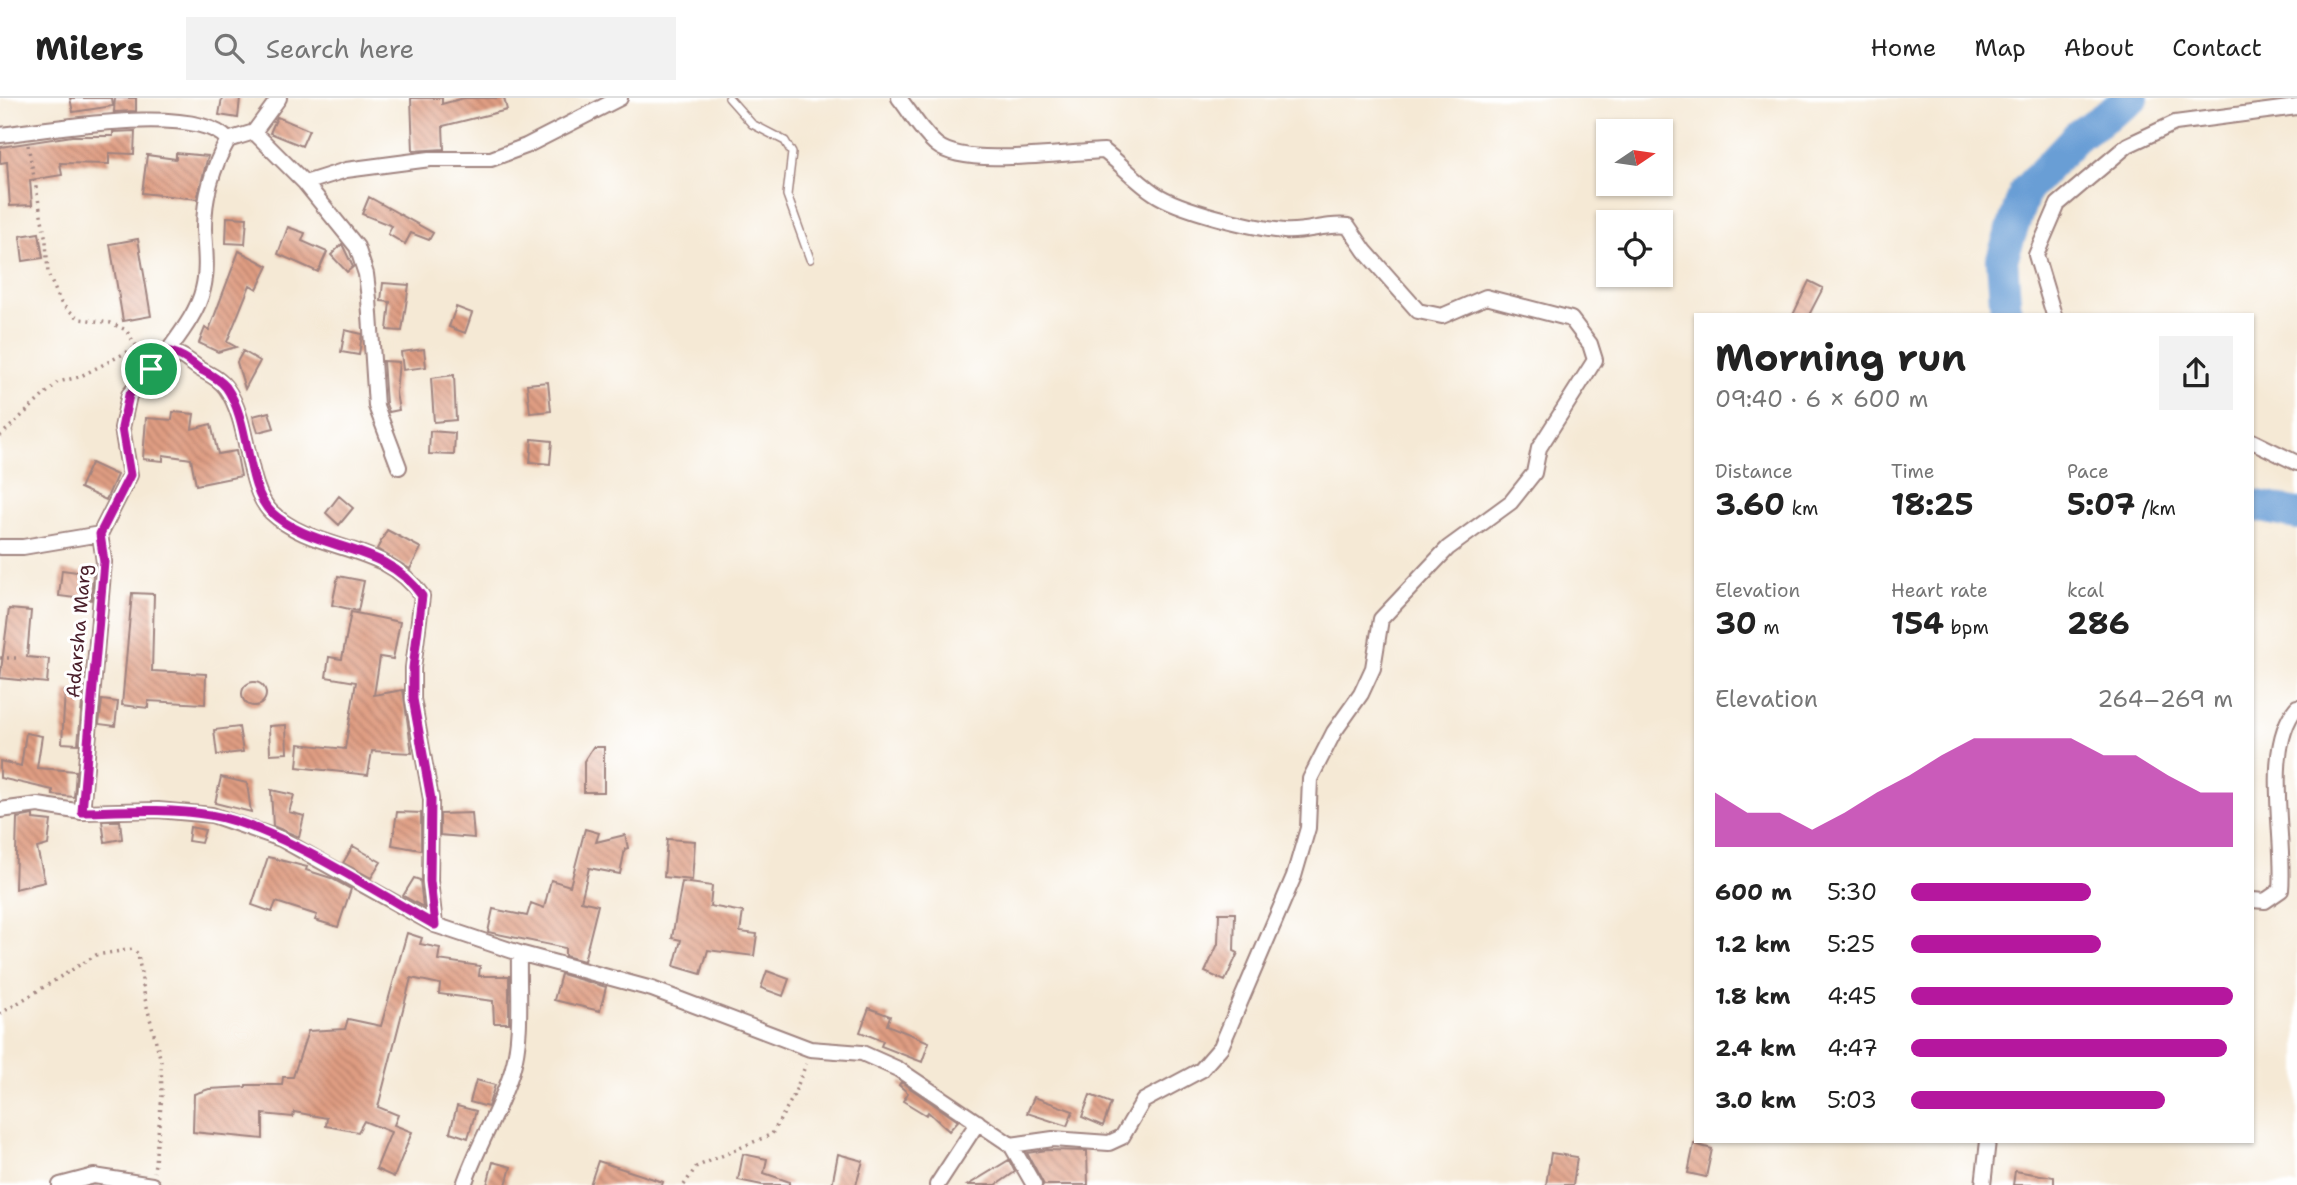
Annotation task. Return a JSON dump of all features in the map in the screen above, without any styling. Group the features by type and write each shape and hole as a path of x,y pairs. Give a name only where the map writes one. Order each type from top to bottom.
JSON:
{"street":[{"path":"0,547 23,547 100,534 130,475 122,428 129,395 168,351 202,292 207,269 204,226 216,160 228,140 254,132 279,98"},
{"path":"305,183 346,170 430,159 491,159 526,146 620,98"},
{"path":"899,98 937,145 953,153 1041,158 1104,151 1154,193 1197,213 1283,231 1348,226 1365,251 1418,311 1442,316 1486,297 1571,319 1590,344 1595,360 1539,448 1534,473 1511,502 1448,548 1381,620 1373,668 1361,694 1334,732 1310,779 1308,828 1294,876 1221,1047 1201,1070 1143,1101 1122,1137 1109,1143 1053,1139 1011,1145"},
{"path":"2053,313 2036,255 2058,204 2128,145 2175,123 2297,107"},
{"path":"0,135 140,121 179,121 206,125 228,140"},
{"path":"254,132 305,183 356,247 362,260 369,299 376,406 399,467"},
{"path":"168,351 182,355 225,386 245,431 261,498 270,510 305,533 360,550 409,576 422,596 413,668 413,699 431,799 430,881 435,925"},
{"path":"2254,443 2297,463"},
{"name":"Adarsha Marg","path":"82,812 104,562 100,534"},
{"path":"2254,900 2265,901 2281,890 2284,862 2277,764 2284,736 2297,707"},
{"path":"0,810 38,805 82,812 158,810 212,815 281,839 435,925 519,953 652,989 812,1049 862,1053 898,1069 1011,1145 1034,1185"},
{"path":"464,1185 475,1152 513,1069 518,1026 519,953"},
{"path":"937,1185 978,1122"},
{"path":"1983,1185 1988,1143"},
{"path":"60,1185 94,1176 152,1185"}],"lane":[{"path":"729,98 752,124 785,141 792,153 787,195 810,259"}],"path":[{"path":"26,133 40,198 48,274 62,305 80,319 111,323 126,330 137,347 150,351 168,351"},
{"path":"0,436 58,382 99,368 137,347"},
{"path":"0,658 16,658"},
{"path":"0,1014 96,955 133,949 138,954 145,999 161,1061 162,1096 152,1185"},
{"path":"684,1185 696,1167 772,1134 793,1097 812,1049"}],"building":[{"path":"70,98 112,98 113,106 73,112"},
{"path":"115,98 136,98 136,111 114,112"},
{"path":"222,98 240,98 238,118 219,115"},
{"path":"411,98 442,98 442,104 464,98 504,98 507,110 443,126 444,149 413,151"},
{"path":"277,117 309,130 302,146 270,133"},
{"path":"135,131 134,154 109,153 109,164 60,163 62,175 30,180 32,205 10,206 7,162 0,163 0,147 72,136 113,136 113,132"},
{"path":"176,153 208,156 197,199 142,193 147,155 176,159"},
{"path":"369,197 433,233 429,240 411,233 405,244 388,234 392,226 362,214"},
{"path":"227,217 247,218 245,244 226,243"},
{"path":"288,227 305,233 302,241 327,252 318,272 278,254"},
{"path":"39,233 43,258 23,261 20,236"},
{"path":"138,239 151,316 123,321 110,244"},
{"path":"342,244 353,267 347,272 331,255"},
{"path":"239,251 268,266 257,289 250,285 227,342 236,347 218,352 199,343 205,328 209,330"},
{"path":"1809,281 1823,288 1810,313 1794,313"},
{"path":"383,283 409,285 402,331 387,330 390,302 381,301"},
{"path":"456,307 472,313 465,333 449,327"},
{"path":"345,330 362,334 359,355 341,352"},
{"path":"424,349 426,367 403,370 401,352"},
{"path":"243,351 260,361 245,389 237,362"},
{"path":"383,361 399,362 396,393 399,410 389,412 386,404"},
{"path":"454,375 456,420 434,422 431,378"},
{"path":"548,382 551,411 530,413 527,384"},
{"path":"173,412 194,414 192,429 211,424 218,454 236,451 241,476 196,485 191,459 163,455 163,461 143,459 146,418 172,420"},
{"path":"269,412 274,428 258,432 253,416"},
{"path":"430,431 455,433 454,455 429,454"},
{"path":"532,439 552,441 550,464 530,462"},
{"path":"91,463 117,475 106,500 80,488"},
{"path":"339,496 353,508 339,525 326,513"},
{"path":"387,530 421,548 410,569 377,549"},
{"path":"62,570 93,574 91,600 59,596"},
{"path":"338,576 364,581 358,611 332,605"},
{"path":"132,593 154,594 152,671 206,674 205,704 148,701 148,708 122,705"},
{"path":"9,609 31,611 27,657 49,659 47,683 0,678"},
{"path":"351,612 400,622 393,659 380,657 374,695 403,690 412,753 372,751 368,775 297,767 299,744 345,749 356,682 326,677 329,657 342,659"},
{"path":"254,682 263,685 266,694 263,703 254,706 245,703 242,694 245,685"},
{"path":"65,691 83,693 78,744 62,743"},
{"path":"102,700 118,702 115,726 99,724"},
{"path":"286,725 287,753 270,754 269,726"},
{"path":"239,727 243,752 217,755 214,730"},
{"path":"26,733 42,736 37,768 76,771 74,797 53,795 53,790 0,778 0,761 21,766"},
{"path":"593,747 604,747 604,792 584,792 584,761"},
{"path":"221,777 247,783 251,812 215,803"},
{"path":"271,790 294,795 289,812 304,816 299,837 273,826"},
{"path":"397,812 421,813 421,850 392,845"},
{"path":"472,813 474,838 440,835 440,814"},
{"path":"33,815 33,819 51,821 48,845 37,848 45,882 15,889 17,818"},
{"path":"102,821 120,821 122,839 105,842"},
{"path":"190,827 205,830 201,843 188,841"},
{"path":"585,829 599,833 596,842 625,835 628,848 625,849 620,874 589,868 581,901 598,905 584,961 565,956 565,948 488,932 493,909 527,916 531,903 544,908 551,880 570,886"},
{"path":"667,839 695,841 692,880 664,877"},
{"path":"353,846 381,862 371,878 343,863"},
{"path":"268,857 307,867 306,870 331,878 351,889 338,927 315,920 317,915 276,902 272,912 252,905"},
{"path":"414,878 420,880 423,907 403,896"},
{"path":"682,882 712,886 710,906 743,912 740,932 757,934 754,956 708,950 701,974 674,966 681,940 672,938"},
{"path":"1219,913 1235,913 1234,951 1238,953 1225,981 1205,972 1218,944"},
{"path":"407,933 422,938 420,944 440,948 438,960 480,966 479,976 509,976 509,1023 494,1023 493,1001 439,994 440,984 411,978 378,1107 398,1115 394,1125 412,1132 394,1177 376,1169 391,1132 364,1121 358,1132 326,1126 327,1118 294,1112 293,1117 263,1114 263,1139 193,1132 194,1094 209,1089 246,1085 282,1085 283,1077 293,1077 308,1031 345,1029 348,1019 381,1026"},
{"path":"767,971 789,979 783,996 761,988"},
{"path":"561,974 606,987 600,1011 554,1000"},
{"path":"869,1008 890,1016 887,1025 929,1042 922,1062 881,1046 883,1041 860,1032"},
{"path":"476,1080 495,1085 488,1107 470,1102"},
{"path":"901,1082 958,1121 949,1131 928,1112 926,1115 903,1101 908,1093 899,1085"},
{"path":"1090,1095 1111,1103 1103,1126 1082,1117"},
{"path":"1034,1097 1073,1111 1067,1126 1027,1113"},
{"path":"457,1106 476,1111 468,1138 450,1132"},
{"path":"1694,1144 1712,1149 1706,1177 1688,1173"},
{"path":"1047,1150 1087,1151 1088,1185 1044,1185 1027,1153"},
{"path":"1551,1153 1577,1157 1573,1185 1546,1185"},
{"path":"743,1154 767,1159 764,1173 790,1182 790,1185 762,1185 738,1180"},
{"path":"838,1154 863,1161 856,1185 832,1185"},
{"path":"1009,1160 1015,1172 996,1185 968,1185"},
{"path":"598,1161 663,1182 662,1185 590,1185"},
{"path":"493,1162 511,1167 506,1185 487,1185"},
{"path":"2015,1171 2054,1177 2054,1185 2013,1185"}],"waterway":[{"path":"2006,313 2002,259 2025,191 2078,135 2133,98"},
{"path":"2254,505 2297,514"}],"route":[{"path":"168,351 182,355 225,386 245,431 261,498 270,510 305,533 360,550 409,576 422,596 413,668 413,699 431,799 430,881 435,925 281,839 212,815 158,810 82,812 104,562 100,534 130,475 122,428 124,411 129,395 151,369 168,351"}]}
